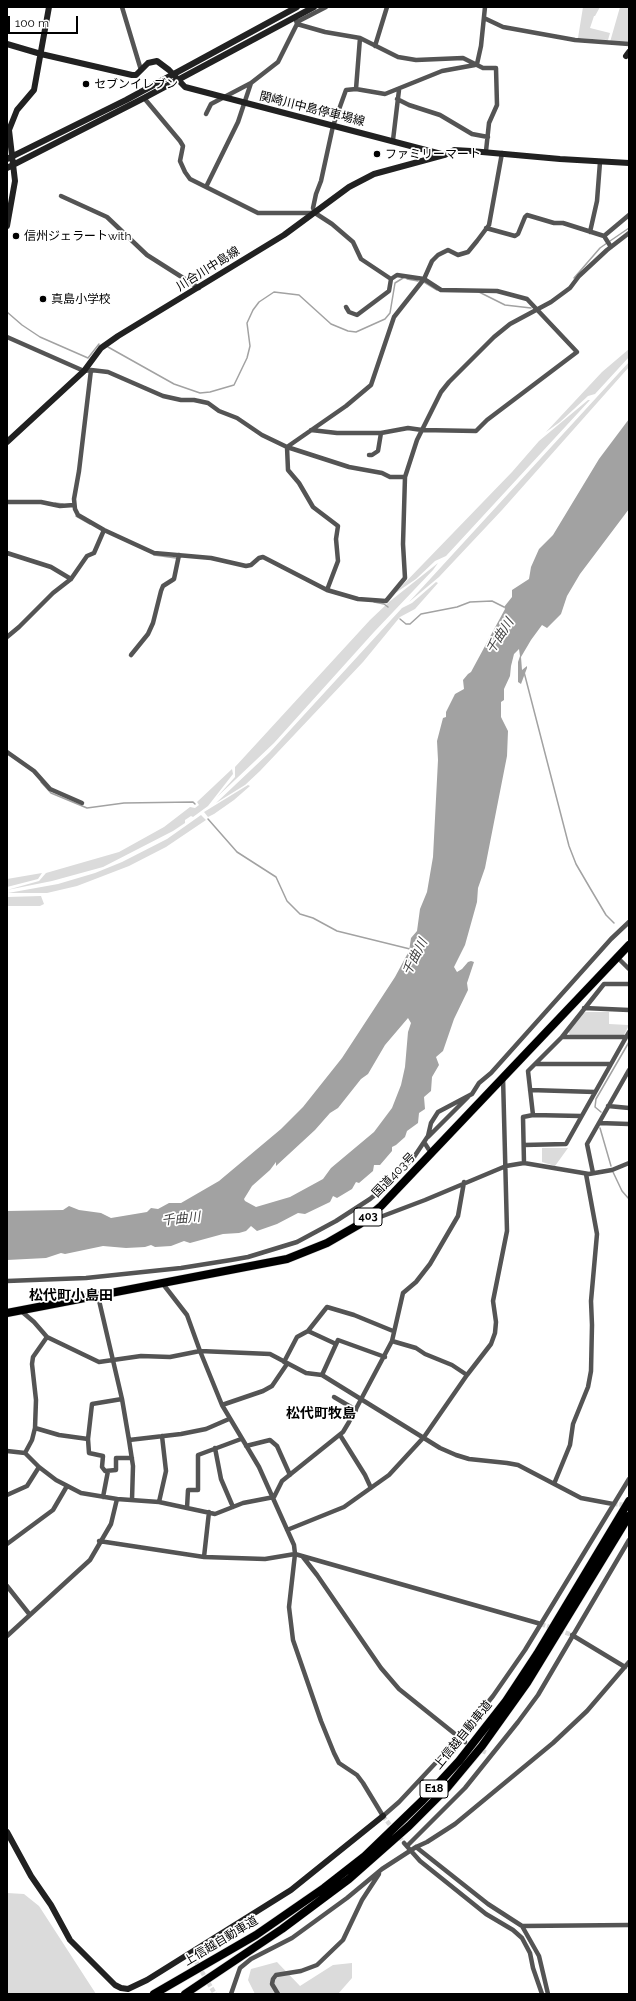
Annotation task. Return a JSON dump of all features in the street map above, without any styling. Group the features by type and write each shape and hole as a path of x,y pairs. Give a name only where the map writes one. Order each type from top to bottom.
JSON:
{"highway":[{"name":"国道403号","path":"7,1313 287,1259 327,1243 360,1224 382,1206 629,945"},
{"name":"上信越自動車道","path":"154,1994 256,1934 324,1888 365,1856 423,1800 459,1761 506,1701 629,1501"},
{"name":"上信越自動車道","path":"185,1994 282,1928 349,1879 409,1826 447,1788 490,1736 527,1683 629,1516"}],"main road":[{"path":"7,226 15,181 14,165 10,158 8,130 17,110 34,90 49,7"},
{"path":"10,158 297,7"},
{"path":"7,168 296,21 314,7"},
{"name":"関崎川中島停車場線","path":"7,44 41,54 132,75 136,75 148,63 157,61 185,87 244,104 394,140 445,155 454,150 629,163"},
{"name":"川合川中島線","path":"7,442 84,371 101,348 284,235 349,187 374,174 445,155"},
{"path":"7,1832 31,1876 51,1905 70,1940 115,1985 121,1988 133,1987 191,1953 291,1890 383,1816"},
{"path":"191,1953 195,1960"}],"street":[{"path":"122,7 141,70"},
{"path":"206,114 211,104 251,83 278,62 296,21 326,7"},
{"path":"375,46 387,7"},
{"path":"477,64 485,7"},
{"path":"484,18 503,27 575,40 629,44"},
{"path":"296,21 325,32 360,38 398,57 416,60 463,58 477,64 482,68 496,68 497,105 489,123 486,152"},
{"path":"356,89 360,38"},
{"path":"315,213 313,208 321,181 333,126 346,90 356,89 380,94 399,90 414,81 442,71 477,64"},
{"path":"206,187 238,122 251,83"},
{"path":"394,140 399,90"},
{"path":"144,98 180,140 182,146 180,161 190,179 258,213 315,213 332,224 353,242 361,258 390,280"},
{"path":"397,99 409,105 440,115 472,134 488,136"},
{"path":"287,447 362,395 371,385 394,317 424,279 432,261 438,255 448,250 458,255 468,252 486,228 491,215 502,153"},
{"path":"590,232 597,201 600,162"},
{"path":"61,196 107,218 147,256 198,288"},
{"path":"486,228 515,236 518,234 527,215 554,223 563,223 590,232 608,241 629,233"},
{"path":"91,370 74,505 78,516 104,530 154,553 211,558 246,566 251,565 258,558 263,557 327,590 358,599 386,601 404,578 403,544 405,477 422,430 441,392 454,376 494,337 510,324 551,302 570,288 629,215"},
{"path":"311,430 336,433 382,433 408,428 422,430 476,431 487,420 577,352 527,299 519,296 488,290 442,290 424,279 397,275 390,280 389,291 356,315 348,313 346,307"},
{"path":"7,337 84,371 91,370 108,372 163,396 208,403 219,411 236,418 262,435 287,447 349,467 382,473 390,477 405,477"},
{"path":"369,455 372,455 378,451 382,433"},
{"path":"287,447 288,470 299,483 313,507 338,526 336,539 338,561 327,590"},
{"path":"7,502 41,502 60,506 74,505"},
{"path":"7,637 53,593 71,579 87,556 94,553 104,530"},
{"path":"7,553 51,567 71,579"},
{"path":"131,655 148,634 153,623 159,596 163,586 174,579 179,556"},
{"path":"7,752 34,771 50,789 82,804"},
{"path":"7,1281 86,1278 181,1268 248,1257 296,1242 336,1221 370,1199 408,1162 425,1141 472,1094 479,1083 491,1073 601,950 629,922"},
{"path":"617,957 629,969"},
{"path":"532,1115 528,1072 562,1037 604,984 629,984"},
{"path":"584,1008 629,1010"},
{"path":"524,1145 566,1144 629,1032"},
{"path":"562,1037 626,1037"},
{"path":"536,1064 611,1064"},
{"path":"593,1173 587,1144 629,1070"},
{"path":"287,1530 331,1513 371,1488 399,1465 424,1437 467,1375 491,1344 495,1333 493,1301 507,1231 504,1077"},
{"path":"623,1080 629,1081"},
{"path":"530,1090 595,1092"},
{"path":"425,1141 438,1112 472,1094"},
{"path":"608,1106 629,1108"},
{"path":"524,1163 523,1116 581,1116"},
{"path":"599,1123 629,1124"},
{"path":"425,1141 431,1153"},
{"path":"360,1224 425,1200 464,1182 506,1166 524,1163 586,1174 612,1170 629,1163"},
{"path":"554,1484 570,1445 573,1424 584,1400 591,1372 591,1301 597,1234 586,1174"},
{"path":"274,1497 282,1481 340,1435 356,1410 392,1341 393,1331 403,1293 416,1282 430,1264 458,1216 464,1182"},
{"path":"163,1284 187,1315 222,1405 274,1497 294,1545 295,1554 289,1607 293,1640 297,1654 321,1721 339,1763 357,1775 383,1816 399,1802 460,1738 507,1676 541,1624 629,1479"},
{"path":"98,1296 122,1399 129,1440 132,1458 132,1500"},
{"path":"222,1405 263,1391 272,1386 286,1363 294,1342 308,1331 327,1307 354,1315 393,1331"},
{"path":"20,1310 34,1322 47,1337 99,1362 141,1356 170,1357 200,1351 270,1354 306,1373 322,1375 440,1448 456,1455 468,1459 518,1465 581,1498 613,1504"},
{"path":"308,1331 336,1344"},
{"path":"25,1453 32,1440 35,1428 36,1400 32,1364 35,1352 47,1337"},
{"path":"322,1375 338,1340 385,1357"},
{"path":"392,1341 416,1348 425,1354 452,1365 467,1375"},
{"path":"334,1397 356,1410"},
{"path":"122,1399 92,1404 88,1439 89,1453 103,1456 102,1467 104,1471 116,1470 116,1458 132,1458"},
{"path":"129,1440 206,1429 230,1419"},
{"path":"35,1428 59,1435 88,1439"},
{"path":"340,1435 365,1475 371,1488"},
{"path":"159,1502 166,1471 162,1436"},
{"path":"187,1508 188,1490 198,1490 198,1455 241,1439"},
{"path":"246,1446 270,1440 276,1446 290,1475"},
{"path":"216,1448 221,1479 233,1507"},
{"path":"7,1451 25,1453 39,1467 67,1486 81,1493 103,1497 159,1502 215,1514 243,1503 274,1497"},
{"path":"7,1494 27,1486 39,1467"},
{"path":"103,1497 108,1471"},
{"path":"7,1544 53,1510 67,1486"},
{"path":"7,1636 90,1560 111,1524 117,1499"},
{"path":"204,1557 209,1512"},
{"path":"542,1994 533,1968 530,1953 522,1938 513,1930 486,1914 410,1851 406,1844 448,1807 493,1754 538,1695 629,1540"},
{"path":"100,1541 204,1557 265,1559 295,1554 541,1624"},
{"path":"302,1557 317,1575 381,1668 399,1689 465,1742"},
{"path":"7,1586 30,1616"},
{"path":"572,1635 625,1667"},
{"path":"231,1994 240,1968 251,1959 292,1938 347,1898 382,1869 455,1824 525,1767 586,1711 629,1662"},
{"path":"487,1753 493,1754"},
{"path":"416,1847 488,1904 522,1926 539,1956 548,1994"},
{"path":"278,1994 272,1984 276,1975 279,1973 301,1971 317,1965 343,1940 362,1900 382,1869"},
{"path":"522,1926 629,1925"}],"shaded area":[{"path":"583,7 600,7 594,16 590,28 610,33 608,40 578,38"},
{"path":"620,7 629,7 629,42 610,42"},
{"path":"629,349 629,357 595,394 588,396 560,422 546,432 602,372"},
{"path":"629,362 629,367 502,510 439,577 409,602"},
{"path":"588,400 590,400 446,556 435,561 416,579 394,594 512,472 539,441"},
{"path":"438,563 274,743 217,797 235,777 235,767 370,620 389,602"},
{"path":"436,582 438,583 415,609 400,617 363,662 260,771 245,785 216,803 270,752 402,608 412,603"},
{"path":"232,769 233,774 208,806 193,817 191,816 185,820 185,823 173,831 103,867 52,881 7,890 39,881 46,873 119,852 164,827 190,807 195,808 199,805 197,802"},
{"path":"248,785 250,786 234,800 214,814 208,817 204,812"},
{"path":"201,815 206,820 166,847 129,866 77,886 47,893 8,893 58,884 95,873 122,862 167,839"},
{"path":"42,873 38,879 7,887 7,879"},
{"path":"41,896 44,904 40,906 7,906 7,897"},
{"path":"609,1012 609,1024 628,1025 628,1027 624,1035 570,1035 568,1031 583,1013"},
{"path":"542,1148 568,1148 555,1166 542,1162"},
{"path":"7,1893 24,1894 39,1906 96,1994 7,1994"},
{"path":"277,1962 300,1986 333,1965 352,1963 352,1978 338,1994 255,1994 248,1980 251,1969"}],"water":[{"name":"千曲川","path":"629,419 629,509 580,574 567,596 561,614 547,628 542,625 531,640 521,657 522,670 527,666 527,668 521,684 518,682 518,662 520,656 519,649 514,654 510,676 504,689 504,700 501,702 501,717 508,731 507,756 485,868 478,888 477,902 465,945 454,967 457,972 468,962 474,962 467,983 468,990 454,1019 443,1051 436,1057 439,1065 432,1077 431,1091 424,1097 425,1109 419,1113 418,1123 407,1131 405,1137 392,1147 392,1151 380,1165 374,1165 373,1171 359,1183 356,1182 352,1189 337,1198 333,1196 330,1202 305,1214 298,1213 277,1224 257,1231 251,1226 246,1231 239,1233 223,1234 190,1243 184,1241 171,1246 155,1247 151,1245 145,1247 126,1248 103,1246 65,1254 61,1253 46,1258 7,1260 7,1211 63,1210 69,1206 79,1210 101,1213 111,1218 147,1212 151,1208 158,1209 169,1203 181,1203 219,1181 281,1129 303,1107 342,1058 395,977 409,951 411,938 417,931 420,909 427,892 433,857 438,760 437,741 443,718 446,717 446,712 455,694 464,689 463,680 471,672 505,609 504,607 512,597 512,590 529,579 531,567 539,549 553,535 599,459","holes":["408,1018 411,1023 408,1032 405,1067 401,1085 392,1108 374,1132 331,1168 323,1179 290,1197 256,1207 245,1201 244,1199 252,1186 270,1170 276,1162 276,1166 315,1130 330,1113 338,1108 361,1079 368,1074 385,1045"]}],"waterway":[{"path":"610,241 629,228"},
{"path":"574,278 600,248 607,243"},
{"path":"108,347 174,384 200,393 210,392 234,385 247,358 250,346 247,323 253,310 259,302 274,292 299,295 331,324 348,331 356,332 385,319 390,313 395,283 403,278"},
{"path":"407,279 418,281"},
{"path":"424,282 437,290"},
{"path":"479,292 505,305 531,308"},
{"path":"7,312 22,325 40,337 88,358 99,344"},
{"path":"55,503 63,504"},
{"path":"76,516 90,524"},
{"path":"154,555 176,558"},
{"path":"400,619 406,624 410,624 421,614 457,607 470,602 492,601 504,607"},
{"path":"374,602 384,604 388,607"},
{"path":"524,672 569,846 576,864 590,888 606,915 614,923"},
{"path":"41,782 51,793 87,808 124,803 193,802 195,804"},
{"name":"千曲川","path":"208,819 237,852 276,877 287,901 300,914 313,918 337,931 410,949"},
{"path":"601,1112 595,1107 596,1099 629,1042"},
{"path":"600,1128 611,1166"},
{"path":"613,1172 622,1191 629,1199"}],"tunnel":[{"path":"613,1504 627,1505"},
{"path":"541,1624 572,1635"},
{"path":"470,1745 487,1753"},
{"path":"383,1816 404,1843"},
{"path":"195,1960 215,1994"}],"place":[{"name":"セブンイレブン","path":"86,84"},
{"name":"ファミリーマート","path":"377,154"},
{"name":"信州ジェラートwith","path":"16,236"},
{"name":"真島小学校","path":"43,299"}],"district":[{"name":"松代町小島田","path":"71,1296"},
{"name":"松代町牧島","path":"321,1414"}]}
